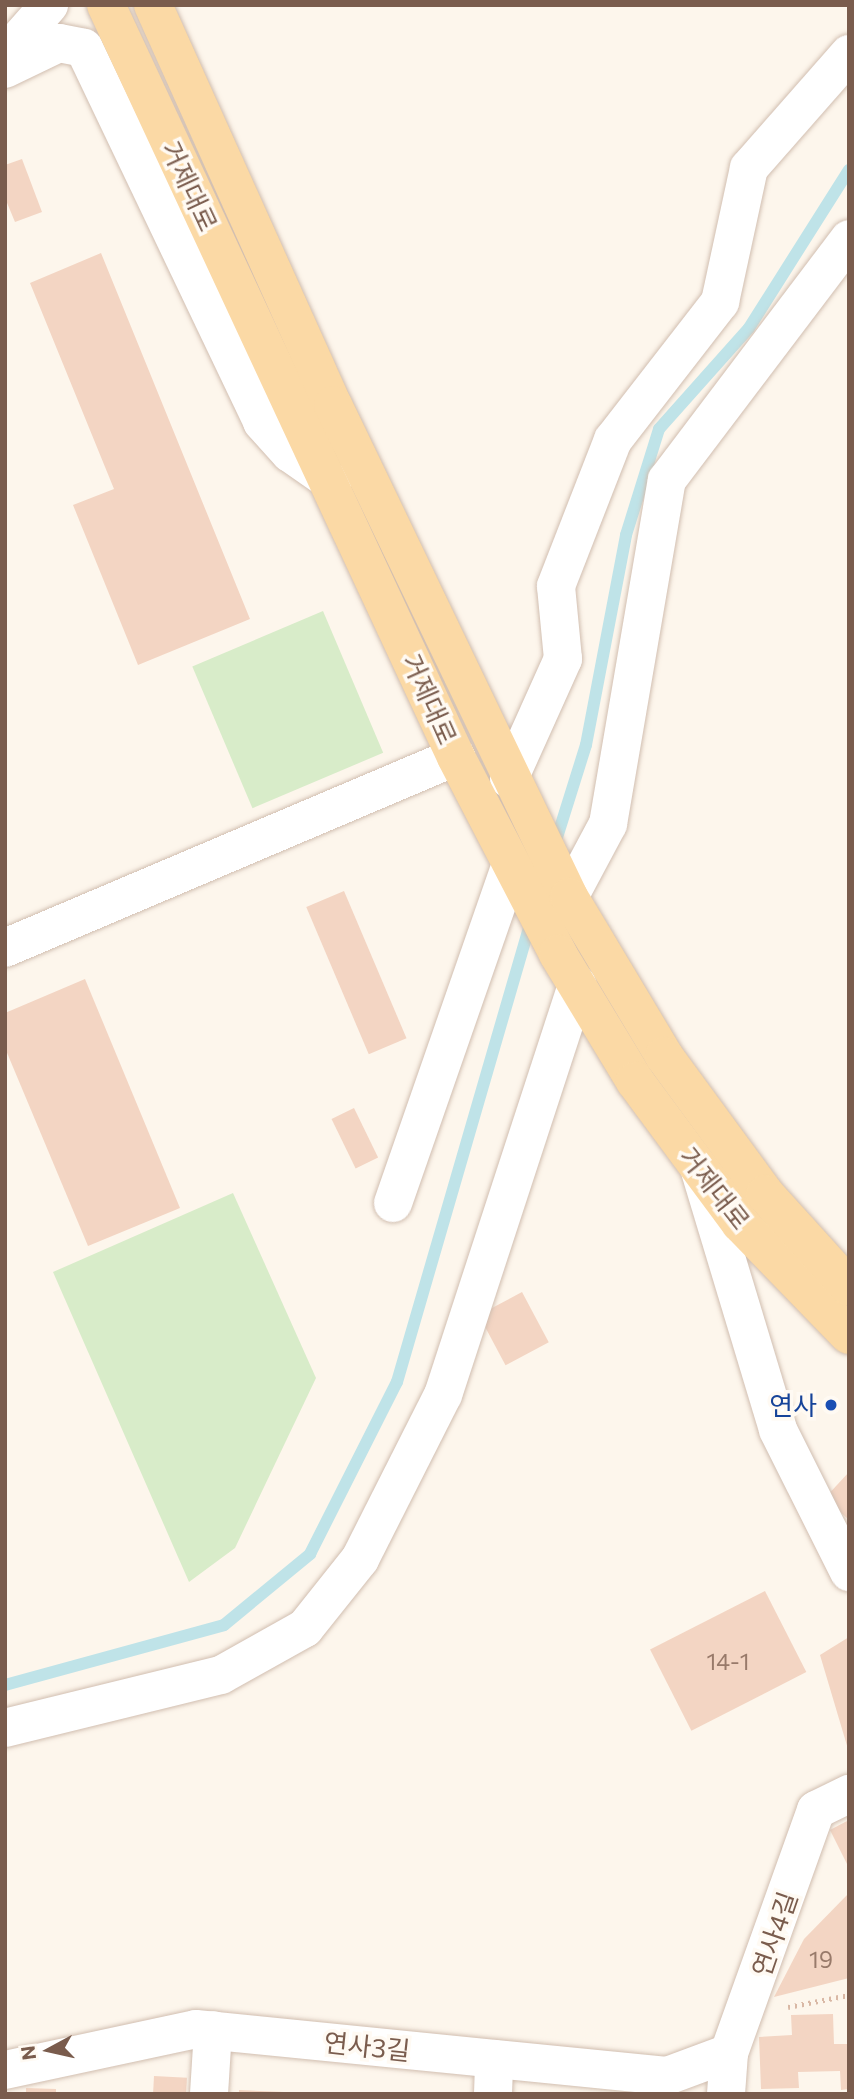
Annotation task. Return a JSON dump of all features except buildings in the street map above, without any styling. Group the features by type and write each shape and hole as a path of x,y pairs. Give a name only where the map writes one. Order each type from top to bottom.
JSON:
{"main road":[{"name":"거제대로","path":"106,5 333,483 456,757 568,969 635,1081 740,1223 849,1335"},
{"name":"거제대로","path":"153,5 509,779 569,897 664,1056 765,1194 849,1287"}],"street":[{"path":"5,10 8,5"},
{"path":"5,55 49,5"},
{"path":"5,69 59,43 84,48 262,422 290,453 333,483"},
{"path":"509,779 562,659 556,586 613,440 720,302 749,168 849,54"},
{"path":"569,897 608,824 667,480 849,239"},
{"path":"5,948 456,757"},
{"path":"393,1203 511,865"},
{"path":"5,1728 221,1675 305,1628 360,1559 443,1395 568,969"},
{"path":"698,1167 778,1430 849,1572"},
{"name":"연사4길","path":"726,2094 729,2053 817,1810 849,1794"},
{"path":"209,2094 213,2031"},
{"name":"연사3길","path":"5,2070 213,2031 494,2076 667,2076 729,2053"}],"path":[{"path":"743,2017 849,1995"}],"green space":[{"path":"323,611 383,753 252,808 192,666"},
{"path":"233,1193 316,1378 235,1548 189,1582 53,1272"}],"waterway":[{"path":"554,847 586,745 626,535 659,429 749,328 849,170"},
{"path":"5,1685 224,1625 310,1554 397,1382 531,921"}],"place":[{"name":"연사","path":"831,1405"}]}
